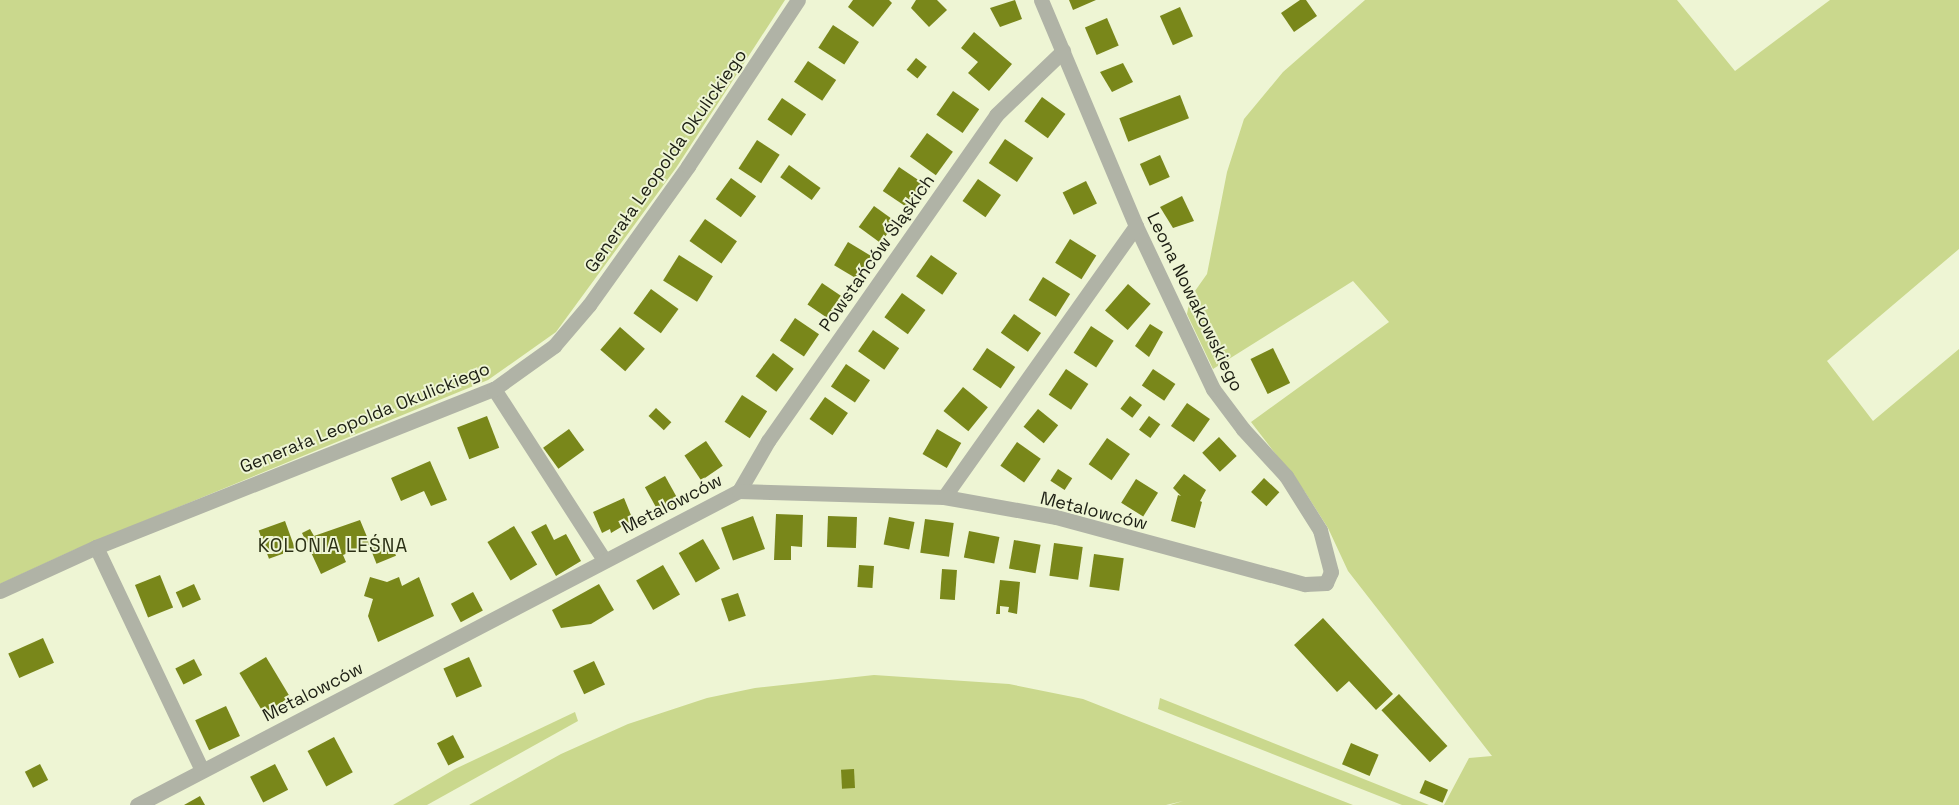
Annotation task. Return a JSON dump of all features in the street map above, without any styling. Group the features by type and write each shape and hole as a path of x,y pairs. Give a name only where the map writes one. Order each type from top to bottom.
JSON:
{"street":[{"name":"Generała Leopolda Okulickiego","path":"0,591 96,547 494,389 554,346 589,305 688,166 798,0"},
{"name":"Leona Nowakowskiego","path":"1041,0 1136,226 1213,389 1242,428 1286,476 1320,530 1331,572 1326,583 1306,584"},
{"name":"Powstańców Śląskich","path":"739,491 768,441 996,115 1063,51"},
{"path":"944,497 1136,226"},
{"path":"494,389 604,560"},
{"name":"Metalowców","path":"137,805 739,491 944,497 1056,518 1306,584"},
{"path":"96,547 202,770"}],"green space":[{"path":"0,0 785,0 676,168 556,332 488,380 74,550 0,584"},
{"path":"1365,0 1677,0 1735,71 1830,0 1959,0 1959,249 1827,361 1873,421 1959,349 1959,805 1444,805 1469,758 1492,756 1348,571 1328,528 1305,492 1251,422 1389,322 1353,281 1213,369 1187,314 1190,298 1207,274 1227,172 1244,119 1283,72"},
{"path":"874,675 1009,684 1083,699 1353,805 1170,805 1183,801 1166,805 469,805 561,754 628,724 707,698 755,688"},
{"path":"1160,698 1429,805 1402,805 1158,709"},
{"path":"575,712 578,721 427,805 393,805 455,769"}],"building":[{"path":"853,0 889,0 892,3 873,27 848,7"},
{"path":"916,0 937,0 947,10 929,27 911,8"},
{"path":"1015,0 1022,19 1000,27 990,8"},
{"path":"1069,0 1096,0 1073,10"},
{"path":"1300,0 1306,0 1317,16 1294,32 1281,13"},
{"path":"1180,7 1193,36 1173,45 1160,16"},
{"path":"1107,18 1119,46 1097,55 1085,27"},
{"path":"833,25 859,42 844,65 818,48"},
{"path":"974,32 1012,64 989,91 968,73 978,62 961,48"},
{"path":"916,58 927,67 917,78 907,70"},
{"path":"808,61 836,80 822,101 794,82"},
{"path":"1123,63 1133,82 1112,92 1100,72"},
{"path":"953,91 979,109 963,133 936,115"},
{"path":"1180,95 1189,118 1128,142 1119,118"},
{"path":"1042,97 1065,114 1048,138 1024,121"},
{"path":"782,98 806,114 792,136 767,120"},
{"path":"927,133 953,152 936,175 910,156"},
{"path":"1005,139 1033,158 1017,182 989,163"},
{"path":"757,140 780,155 761,183 738,169"},
{"path":"1160,155 1170,177 1150,186 1140,164"},
{"path":"789,165 821,188 812,200 780,177"},
{"path":"899,167 924,184 908,208 883,191"},
{"path":"731,178 756,196 741,217 716,199"},
{"path":"978,179 1001,195 985,217 963,201"},
{"path":"1086,181 1097,203 1074,215 1063,192"},
{"path":"1182,196 1194,221 1173,228 1160,207"},
{"path":"874,206 896,222 881,243 859,227"},
{"path":"705,219 737,241 721,263 690,241"},
{"path":"1070,239 1096,255 1081,279 1055,263"},
{"path":"848,242 871,256 857,279 834,265"},
{"path":"679,255 713,276 697,302 663,280"},
{"path":"931,255 957,273 942,295 916,276"},
{"path":"1043,277 1070,294 1056,317 1029,300"},
{"path":"822,283 843,297 828,319 807,305"},
{"path":"1128,284 1151,304 1128,330 1105,310"},
{"path":"651,289 679,309 661,333 633,313"},
{"path":"902,293 925,310 908,334 884,317"},
{"path":"1014,314 1041,333 1028,352 1001,333"},
{"path":"795,318 819,334 804,357 780,340"},
{"path":"1150,324 1163,332 1149,357 1135,346"},
{"path":"1091,326 1114,341 1096,368 1074,353"},
{"path":"620,327 645,349 625,371 600,350"},
{"path":"873,330 899,348 884,370 858,351"},
{"path":"987,348 1015,367 1001,389 972,370"},
{"path":"1273,348 1290,383 1268,394 1251,359"},
{"path":"773,353 794,369 776,392 756,376"},
{"path":"846,364 870,380 855,403 831,386"},
{"path":"1066,369 1088,384 1071,410 1049,395"},
{"path":"1153,369 1175,384 1164,401 1142,386"},
{"path":"963,387 988,407 968,431 943,411"},
{"path":"742,395 767,411 750,438 725,422"},
{"path":"1130,396 1142,405 1132,418 1120,409"},
{"path":"825,397 848,413 832,435 810,419"},
{"path":"1187,403 1210,419 1194,442 1171,426"},
{"path":"656,408 671,422 664,430 648,416"},
{"path":"1038,409 1058,425 1044,443 1024,427"},
{"path":"487,416 499,448 469,459 457,427"},
{"path":"1149,416 1160,424 1150,438 1139,430"},
{"path":"569,429 584,450 558,469 543,448"},
{"path":"937,429 961,443 947,468 922,454"},
{"path":"1219,437 1237,456 1220,472 1202,453"},
{"path":"1107,438 1130,454 1112,480 1089,464"},
{"path":"706,441 723,466 701,480 684,456"},
{"path":"1017,442 1041,459 1024,482 1000,466"},
{"path":"430,461 447,500 431,506 424,491 401,501 391,478"},
{"path":"1058,469 1072,478 1065,490 1050,481"},
{"path":"1184,474 1206,490 1200,501 1202,502 1195,528 1171,521 1178,495 1181,496 1173,488"},
{"path":"665,476 679,501 659,513 645,487"},
{"path":"1264,478 1279,492 1266,506 1251,492"},
{"path":"1136,479 1158,493 1143,517 1121,503"},
{"path":"624,498 633,520 611,533 610,529 602,533 593,512"},
{"path":"776,514 803,515 802,547 791,546 791,560 774,560"},
{"path":"753,516 765,549 733,561 721,528"},
{"path":"828,516 857,517 856,548 827,547"},
{"path":"889,517 915,522 909,549 884,544"},
{"path":"925,519 954,523 949,557 920,553"},
{"path":"360,520 370,544 343,555 346,562 321,574 302,533 310,529 314,536"},
{"path":"285,521 295,549 269,559 259,531"},
{"path":"546,524 554,540 566,534 581,561 556,576 531,532"},
{"path":"514,526 537,565 511,581 487,542"},
{"path":"969,531 999,537 994,563 964,558"},
{"path":"703,539 720,568 696,582 679,553"},
{"path":"1014,540 1041,545 1036,573 1009,569"},
{"path":"390,541 396,556 377,564 371,549"},
{"path":"1054,543 1083,547 1078,580 1049,576"},
{"path":"1094,554 1124,558 1119,591 1089,587"},
{"path":"663,565 680,594 653,610 636,580"},
{"path":"859,565 874,566 872,588 857,587"},
{"path":"942,569 957,570 955,600 940,599"},
{"path":"160,575 173,607 148,618 135,585"},
{"path":"370,577 387,582 399,577 402,586 419,577 434,616 378,642 368,616 373,599 364,596"},
{"path":"1000,580 1020,582 1017,614 1008,612 1009,607 1000,606 1000,614 996,614"},
{"path":"194,584 201,600 183,608 176,592"},
{"path":"599,584 614,610 591,624 561,628 552,610"},
{"path":"473,592 483,611 461,622 451,604"},
{"path":"738,593 746,616 729,622 721,599"},
{"path":"1323,618 1393,694 1376,710 1349,681 1337,692 1294,645"},
{"path":"43,638 54,663 19,678 8,653"},
{"path":"266,657 290,697 264,713 239,673"},
{"path":"469,657 482,686 456,698 443,668"},
{"path":"194,659 202,675 183,685 175,669"},
{"path":"594,661 605,685 584,694 573,671"},
{"path":"1399,694 1447,746 1430,762 1381,710"},
{"path":"226,706 240,736 209,750 195,720"},
{"path":"453,735 464,757 448,765 437,743"},
{"path":"334,737 353,772 326,786 308,751"},
{"path":"1351,743 1379,755 1370,776 1342,764"},
{"path":"40,764 48,780 33,788 25,772"},
{"path":"275,764 288,790 263,803 250,777"},
{"path":"854,769 855,788 842,789 841,770"},
{"path":"1425,780 1448,790 1443,803 1420,793"},
{"path":"200,796 205,805 184,805"}],"district":[{"name":"KOLONIA LEŚNA","path":"333,546"}]}
